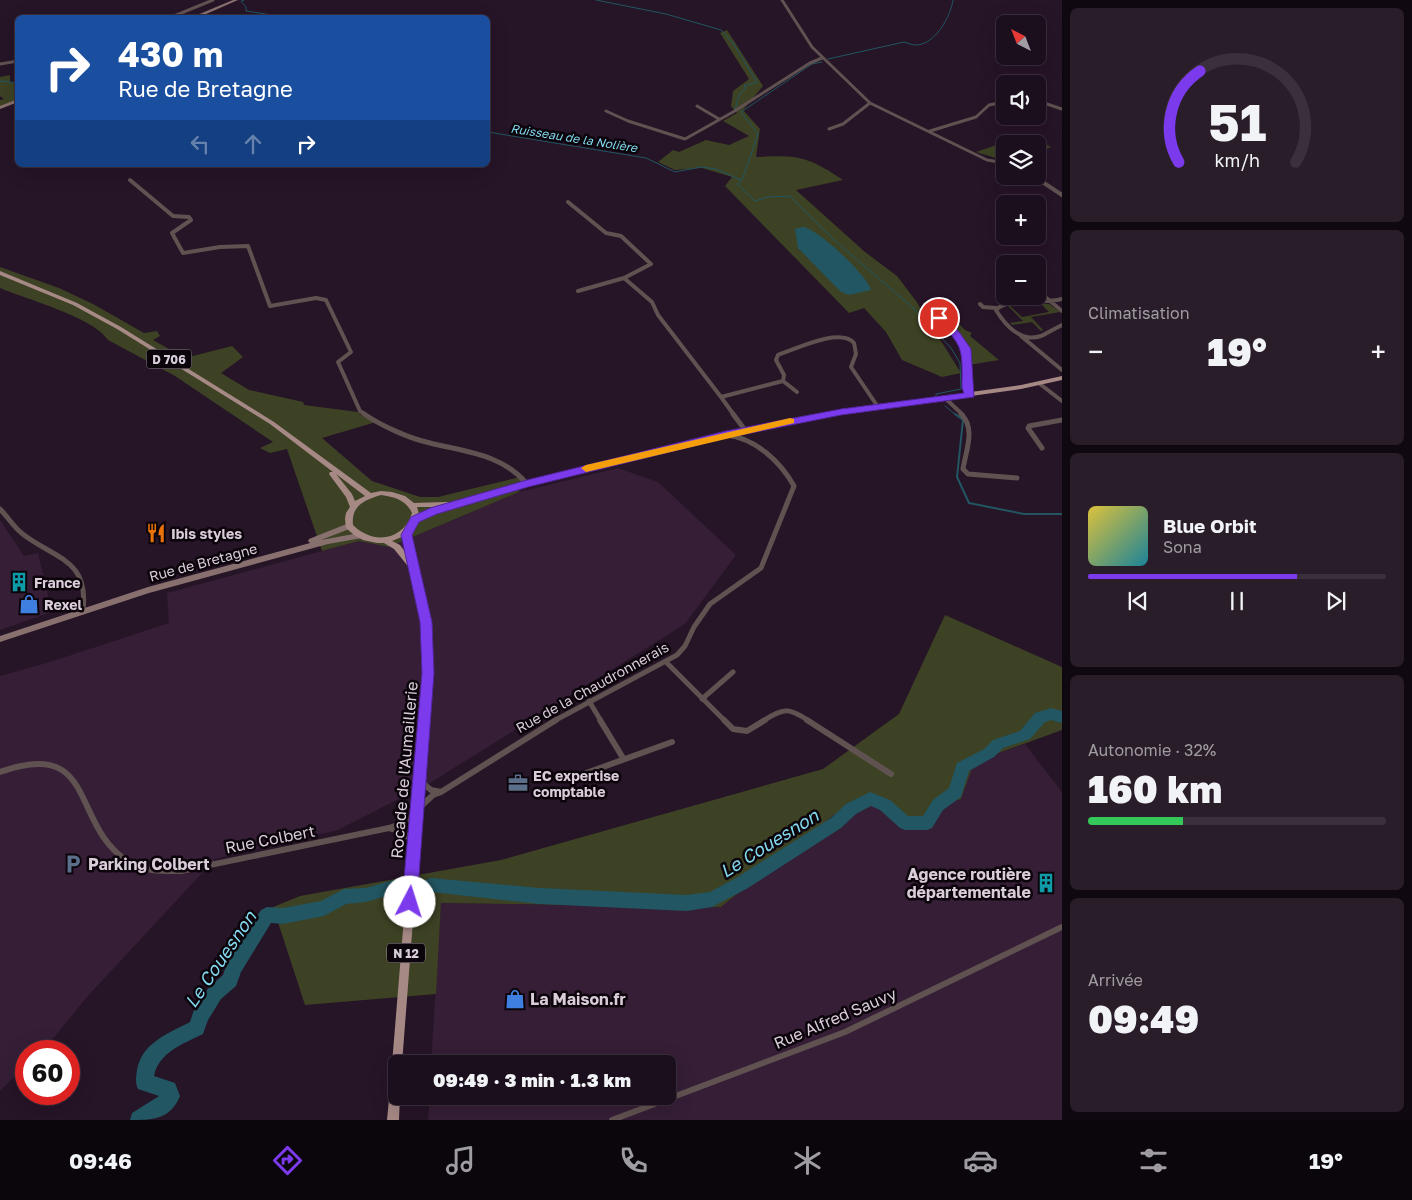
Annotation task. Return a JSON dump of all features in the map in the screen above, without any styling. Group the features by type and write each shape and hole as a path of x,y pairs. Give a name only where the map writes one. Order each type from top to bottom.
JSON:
{"main road":[{"path":"199,15 236,0"},
{"path":"0,108 15,101"},
{"name":"D 706","path":"0,273 75,304 120,328 272,423 302,444 327,466 370,496"},
{"path":"415,519 433,511 527,484 726,434 878,407 1040,384 1062,378"},
{"name":"D 706","path":"327,466 349,496 353,506"},
{"path":"413,505 437,505 498,493"},
{"path":"391,494 408,500 413,505 416,512 415,519 407,531 384,540 371,540 359,536 349,526 348,519 353,506 370,496 391,494"},
{"name":"Rue de Bretagne","path":"84,607 310,542 349,526"},
{"name":"Rocade de l'Aumaillerie","path":"398,1055 418,811 428,645 426,622 407,531"},
{"name":"Rue de Bretagne","path":"84,607 312,545 359,536"},
{"name":"Rocade de l'Aumaillerie","path":"384,540 397,547 415,570"},
{"path":"0,636 84,607"},
{"path":"393,1120 394,1105"}],"street":[{"path":"174,15 213,0"},
{"path":"782,0 809,44 870,102 987,160 996,162"},
{"path":"606,111 628,122 681,139 719,119 732,115 810,63 822,58"},
{"path":"0,64 15,62"},
{"path":"829,129 843,124 870,102"},
{"path":"930,132 976,117 988,105 996,104"},
{"path":"1046,104 1062,110"},
{"path":"697,106 711,112 719,119"},
{"path":"130,180 173,216 188,217 191,220 172,233 183,253 220,247 248,246 270,306 316,298 326,300 351,352 338,362 360,411 376,422 428,443 481,453 494,458 516,472 527,484"},
{"path":"1046,185 1062,195"},
{"path":"568,202 606,233 621,236 651,264 624,278 578,291"},
{"path":"624,278 652,302 658,316 745,430"},
{"path":"1046,298 1062,312"},
{"path":"980,304 983,307 996,308 1012,302 1050,302 1062,299"},
{"path":"925,304 952,329 964,345 967,352 967,388 970,395"},
{"path":"996,308 997,313 1015,333 1021,336 1037,338 1062,325"},
{"path":"783,381 784,375 776,360 778,355 835,336 848,337 856,345 858,352 851,367 878,407"},
{"path":"1021,336 1031,347 1041,352 1062,370"},
{"path":"721,397 783,381"},
{"path":"783,381 797,392"},
{"path":"1040,384 1062,401"},
{"path":"945,398 969,421 970,430 963,469 968,474 1017,478"},
{"path":"1042,448 1028,428 1029,426 1062,420"},
{"name":"Rue de la Chaudronnerais","path":"418,811 432,795 441,792 550,723 666,662 685,646 694,627 710,604 761,568 794,486 780,468 756,446 740,436 726,434"},
{"path":"0,509 23,534 72,564 80,573 84,586 84,607"},
{"path":"666,662 737,732 753,729 779,711 792,710 798,712 891,774"},
{"path":"702,699 733,672"},
{"path":"589,701 623,758"},
{"path":"578,776 623,758 672,742"},
{"name":"Rue Colbert","path":"0,772 33,763 49,764 64,769 73,779 104,840 113,851 135,866 166,872 181,871 389,828 403,823 418,811"},
{"path":"420,781 431,790 441,792"},
{"path":"389,828 400,830 415,842"},
{"name":"Rue Alfred Sauvy","path":"612,1120 845,1032 1062,928"}],"shaded area":[{"path":"618,468 658,482 736,555 685,624 430,783 338,830 215,859 87,997 51,1040 15,1040 15,1076 0,1091 0,676 50,662 169,623 167,593 359,541 389,547 519,492"},
{"name":"France","path":"0,520 24,556 38,553 52,612 0,630"},
{"path":"1025,744 1062,792 1062,1120 428,1120 429,1105 676,1105 676,1055 432,1055 441,903 721,907 835,814 852,815 866,801 877,800 902,829 938,805 961,798 974,762"}],"green space":[{"path":"727,30 763,86 743,110 760,129 756,157 783,156 802,159 820,166 843,180 796,190 865,252 897,276 916,301 961,373 942,377 902,360 886,332 864,308 849,313 725,186 732,177 702,168 675,170 658,162 673,150 679,152 706,140 729,145 749,136 723,121 737,113 731,106 733,91 749,79 720,33"},
{"path":"10,75 10,81 15,85 15,103 0,109 0,100 4,99 0,96 0,77"},
{"path":"996,145 996,158 976,152"},
{"path":"0,267 59,288 93,304 144,333 157,331 160,336 153,340 185,358 232,346 243,357 221,373 249,390 303,402 304,405 358,412 362,416 376,422 322,438 372,481 420,497 438,497 524,476 519,492 389,547 359,541 322,551 287,449 270,453 260,448 273,442 175,376 108,340 101,332 89,324 59,310 0,288"},
{"path":"937,302 965,330 972,333 970,336 999,360 968,365 968,355 965,346 956,330 928,304"},
{"path":"1049,304 1060,312 1031,317 1043,330 1041,331 1032,322 1012,325 1010,323 1023,321 1007,305 1022,317 1049,312 1042,305"},
{"path":"945,615 1062,667 1062,730 974,762 961,799 938,805 931,825 902,829 877,800 866,801 852,815 835,814 721,907 441,903 436,994 305,1005 273,907 300,896 501,860 823,769 899,714"}],"water":[{"path":"803,227 819,235 841,253 861,274 871,290 849,295 841,292 798,248 795,229"}],"waterway":[{"path":"244,0 241,1 246,7 246,11 272,15"},
{"path":"596,0 666,14 721,30 733,43 757,82 744,86 746,88 739,95 735,110"},
{"path":"828,59 904,42 914,45 923,44 936,35 941,28 949,14 953,0"},
{"path":"822,62 812,64 741,112 758,134 742,180 737,184 755,201 768,197 790,196 833,239 912,307 951,348 960,363 961,389 936,394 936,396"},
{"name":"Ruisseau de la Nolière","path":"0,81 15,83"},
{"name":"Ruisseau de la Nolière","path":"490,132 646,158 675,172 701,167 716,169 741,180"},
{"path":"945,406 956,415"},
{"path":"955,414 963,420 957,477 969,503 1024,514 1062,514"},
{"name":"Le Couesnon","path":"431,885 540,896 687,903 712,899 742,883 836,823 851,809 870,799 885,805 905,823 927,823 938,805 956,792 962,767 976,758 989,753 998,744 1025,735 1040,717 1051,714 1062,717"},
{"name":"Le Couesnon","path":"139,1120 167,1101 171,1096 169,1089 144,1083 148,1061 163,1045 197,1028 200,1016 215,993 230,980 233,969 267,915 283,916 324,908 344,897 366,895 397,886"}],"slow traffic":[{"path":"586,468 726,434 790,421"}],"place":[{"name":"Ibis styles","path":"156,533"},
{"name":"France","path":"19,582"},
{"name":"Rexel","path":"29,604"},
{"name":"EC expertise comptable","path":"518,783"},
{"name":"Parking Colbert","path":"73,864"},
{"name":"Agence routière départementale","path":"1046,883"},
{"name":"La Maison.fr","path":"515,999"}],"route":[{"path":"410,902 428,673 426,622 406,535 415,519 433,511 460,505 527,484 726,434 841,412 970,395 966,381 966,349 952,329 939,318"}]}
